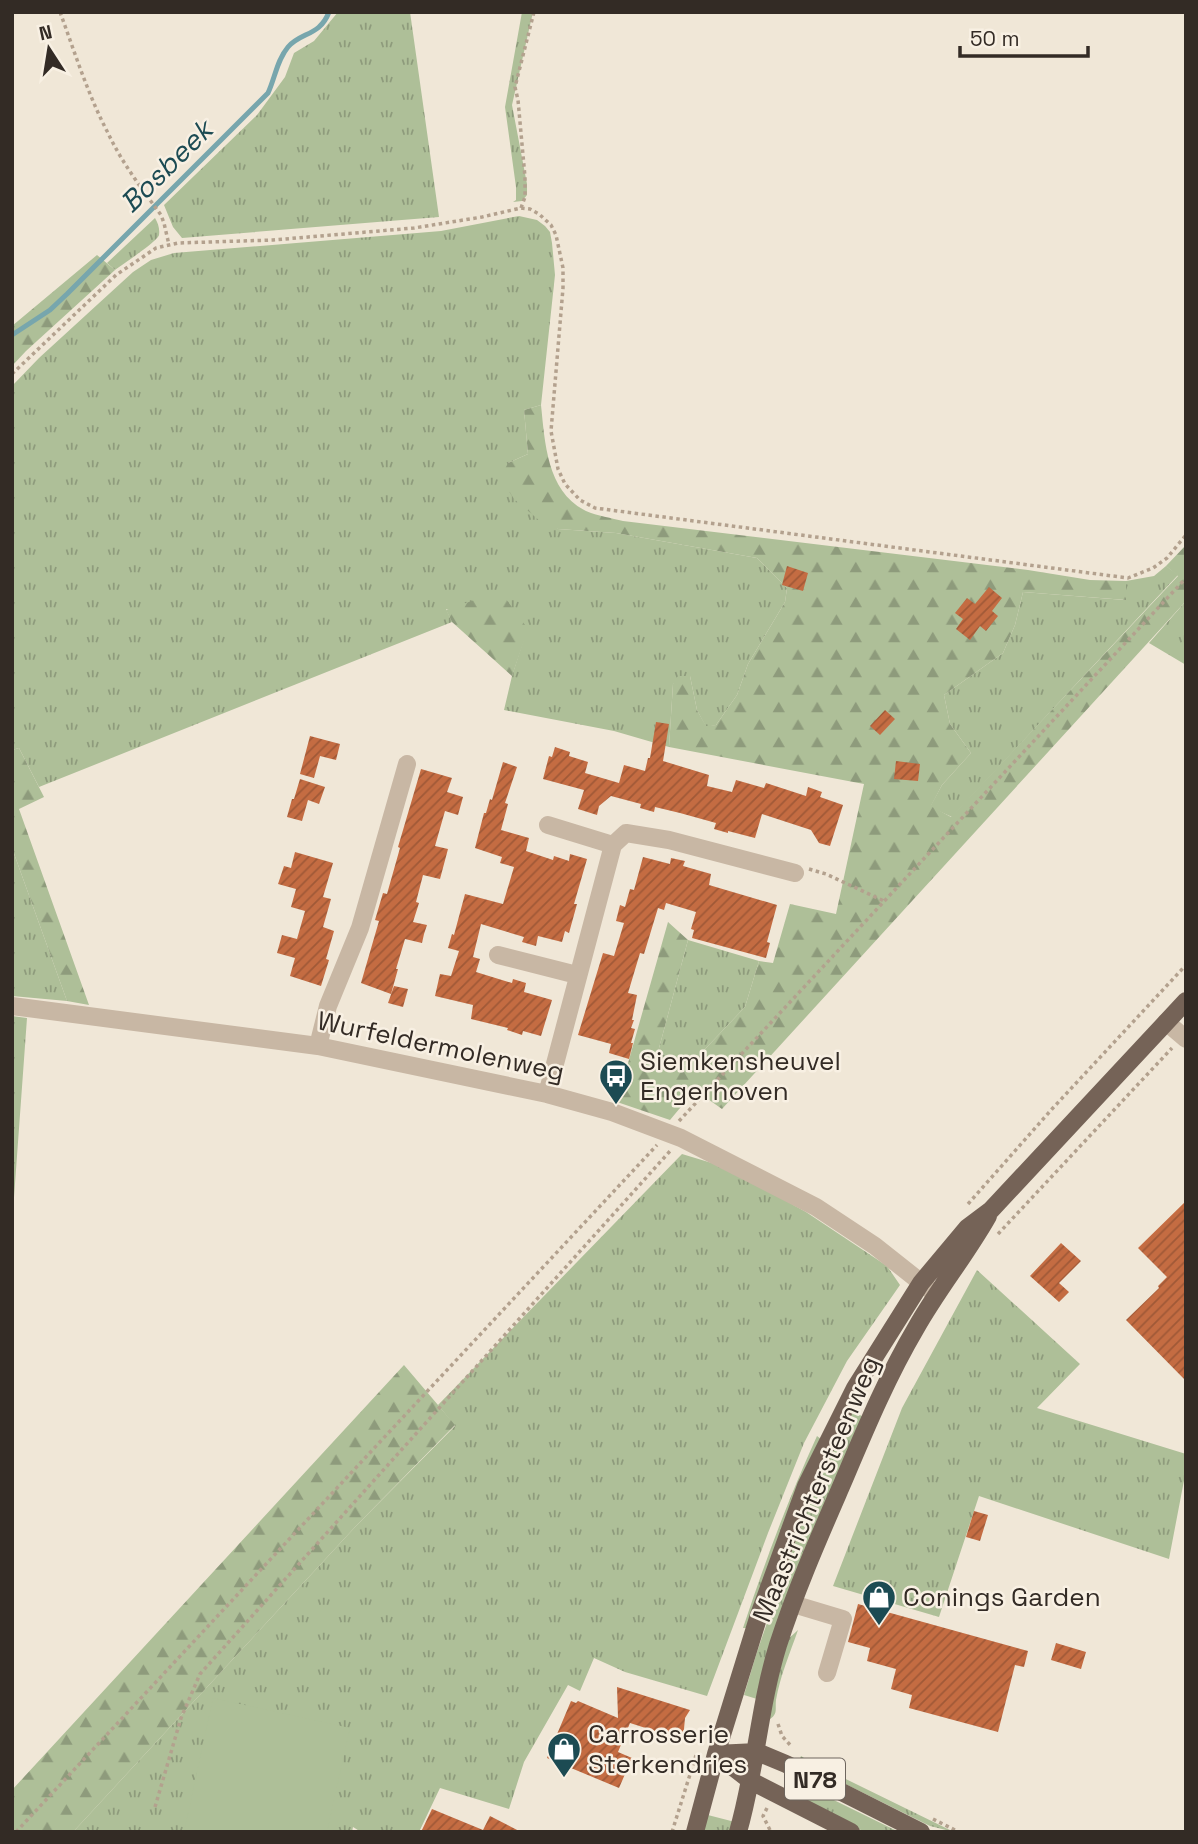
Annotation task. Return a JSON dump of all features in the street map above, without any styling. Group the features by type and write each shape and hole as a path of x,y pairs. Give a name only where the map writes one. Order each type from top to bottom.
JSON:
{"main road":[{"name":"Maastrichtersteenweg","path":"695,1832 702,1800 759,1615 806,1486 855,1388 921,1283 967,1228 991,1210 1186,1001"},
{"name":"Maastrichtersteenweg","path":"738,1832 757,1752 767,1682 816,1544 880,1399 915,1329 991,1210"},
{"name":"N78","path":"716,1754 757,1752 921,1832"},
{"name":"N78","path":"716,1754 751,1781 850,1832"}],"street":[{"path":"318,1046 328,1006 360,928 407,764"},
{"path":"548,825 613,845"},
{"path":"547,1094 613,845 626,833 669,840 796,873"},
{"path":"498,955 578,975"},
{"name":"Wurfeldermolenweg","path":"12,1006 318,1046 547,1094 612,1112 676,1135 816,1207 875,1246 936,1294"},
{"path":"1166,1022 1184,1038"},
{"path":"855,1388 880,1399"},
{"path":"793,1604 843,1619 827,1673"}],"path":[{"path":"60,12 107,133 128,169 161,215 169,245"},
{"path":"521,208 525,197 525,177 515,87 534,12"},
{"path":"12,374 116,275 156,248 178,243 273,240 414,228 521,208 530,209 551,225 556,235 562,268 563,288 551,431 558,469 565,484 580,500 595,508 1128,578 1153,568 1167,558 1186,535"},
{"path":"155,1807 181,1718 200,1674 884,901 1186,578"},
{"path":"796,873 811,869 884,901"},
{"path":"963,1210 1052,1109 1186,965"},
{"path":"991,1242 1184,1038"},
{"path":"16,1832 676,1135"},
{"path":"778,1727 782,1736 794,1748"},
{"path":"671,1832 683,1793 702,1800"},
{"path":"744,1811 764,1816 771,1832"}],"green space":[{"path":"338,12 410,12 439,217 182,238 173,227 164,205 257,115 285,77 294,53 314,41"},
{"path":"522,12 533,12 512,105 527,195 522,201 513,202 516,200 516,187 505,107"},
{"path":"519,216 537,220 550,232 555,275 541,405 524,410 528,454 508,463 558,529 616,533 757,558 787,588 785,602 748,664 737,695 716,725 706,727 697,710 690,676 673,684 669,747 614,731 504,710 527,629 446,609 452,622 39,787 19,748 12,750 12,386 133,272 151,260 174,253 441,231"},
{"path":"155,218 159,235 153,242 115,270 107,263"},
{"path":"97,255 115,270 12,366 12,326"},
{"path":"541,405 550,465 556,479 573,503 595,514 623,521 1028,570 1090,580 1126,581 1126,600 1023,592 1015,625 1003,653 944,695 950,724 971,753 942,785 931,806 951,817 1178,576 1166,566 1186,545 1186,601 722,1109 695,1090 670,1120 617,1102 668,922 688,940 658,1052 688,1067 745,1007 759,961 773,963 790,904 836,914 864,784 669,747 673,684 678,676 690,676 697,710 706,726 716,725 737,695 748,664 785,602 787,588 757,558 616,533 558,529 540,521 514,499 505,486 504,471 508,463 528,454 524,410"},
{"path":"1166,566 1178,575 952,817 930,807 942,785 971,753 950,724 944,695 1003,653 1015,625 1023,592 1125,600 1126,581 1154,576"},
{"path":"500,591 528,629 512,676 452,622 446,610"},
{"path":"1186,601 1186,665 1149,643"},
{"path":"19,748 44,797 19,809 89,1005 67,1001 12,848 12,750"},
{"path":"12,848 67,1001 12,996"},
{"path":"688,940 759,961 745,1007 688,1067 658,1052"},
{"path":"12,1016 27,1018 12,1225"},
{"path":"682,1154 725,1167 806,1212 887,1266 900,1285 847,1361 804,1443 707,1696 625,1672 594,1658 580,1691 568,1685 524,1762 509,1809 440,1788 419,1832 361,1832 353,1827 352,1832 73,1832 356,1526 455,1426 438,1405"},
{"path":"977,1270 1080,1364 1037,1408 1186,1454 1186,1470 1169,1559 979,1496 939,1617 833,1586 902,1408"},
{"path":"404,1365 455,1425 356,1526 73,1832 12,1832 12,1790"},
{"path":"849,1410 864,1417 757,1699 744,1695 792,1550 806,1498"},
{"path":"817,1436 821,1439 747,1628 743,1628 777,1531"},
{"path":"798,1630 780,1682 775,1713 770,1719 770,1703 785,1642"},
{"path":"213,1698 350,1728 327,1832 184,1832"},
{"path":"801,1756 954,1832 930,1826 799,1761"},
{"path":"791,1779 899,1832 865,1832 784,1793"},
{"path":"704,1814 735,1822 732,1832 700,1832"}],"building":[{"path":"787,566 808,573 803,591 782,585"},
{"path":"989,587 1002,598 992,611 998,616 986,631 980,626 970,640 956,629 963,619 955,613 967,598 975,604"},
{"path":"885,710 895,719 880,735 870,726"},
{"path":"656,722 669,724 663,761 709,775 707,786 732,792 736,780 764,788 766,783 806,796 808,787 822,792 820,797 843,805 830,846 819,843 811,830 762,814 755,838 714,829 716,823 655,807 654,812 640,808 641,804 611,796 599,806 597,815 578,809 584,790 543,779 549,756 552,757 555,747 570,752 569,756 588,762 585,773 619,783 624,765 645,771"},
{"path":"310,736 340,744 336,760 320,756 314,778 300,774"},
{"path":"896,761 920,764 918,781 894,779"},
{"path":"503,762 517,767 505,803 508,804 501,830 529,838 526,851 553,860 554,856 569,861 570,854 587,859 569,933 565,931 562,942 538,936 536,946 522,942 524,937 481,924 473,957 480,959 476,972 512,983 513,979 526,983 524,992 552,1000 541,1036 523,1031 522,1035 507,1030 508,1028 471,1019 473,1005 435,996 440,974 451,976 459,951 448,948 465,894 503,904 514,867 500,863 502,857 475,848 484,813 490,799 492,800"},
{"path":"421,769 452,778 447,792 463,797 458,815 445,811 435,846 448,849 440,879 423,875 416,902 419,903 413,922 427,925 422,943 405,939 391,994 361,983 379,921 375,920 383,893 387,894"},
{"path":"300,779 325,787 319,804 308,800 302,821 287,817"},
{"path":"295,852 333,863 323,897 331,899 323,927 334,931 321,986 290,976 295,958 277,953 282,935 297,939 305,911 291,907 296,889 278,884 284,866 291,868"},
{"path":"643,857 670,864 671,858 685,861 683,866 711,874 709,885 777,905 767,942 770,943 766,958 692,938 694,930 691,929 696,912 666,903 664,910 658,908 644,954 640,953 628,993 637,995 631,1028 635,1029 629,1059 609,1053 611,1044 578,1035 603,953 614,956 624,923 616,921 620,905 625,907 630,889 634,890"},
{"path":"394,986 408,989 403,1007 388,1003"},
{"path":"1186,1201 1186,1381 1126,1320 1167,1277 1138,1248"},
{"path":"1061,1243 1081,1261 1059,1283 1069,1292 1059,1302 1030,1276"},
{"path":"974,1511 988,1515 980,1541 966,1537"},
{"path":"858,1604 1028,1651 1024,1667 1015,1665 998,1732 909,1708 912,1695 891,1689 896,1669 867,1661 870,1648 848,1642"},
{"path":"1056,1643 1086,1652 1081,1669 1051,1660"},
{"path":"617,1687 690,1710 685,1718 683,1740 630,1723 618,1752 632,1758 619,1788 547,1758 571,1701 578,1701 618,1718"},
{"path":"432,1809 483,1830 490,1816 521,1832 421,1832"}],"waterway":[{"name":"Bosbeek","path":"12,335 50,310 67,294 268,93 284,52 293,42 316,30 329,12"}],"place":[{"name":"Siemkensheuvel Engerhoven","path":"616,1106"},
{"name":"Conings Garden","path":"879,1627"},
{"name":"Carrosserie Sterkendries","path":"564,1779"}]}
